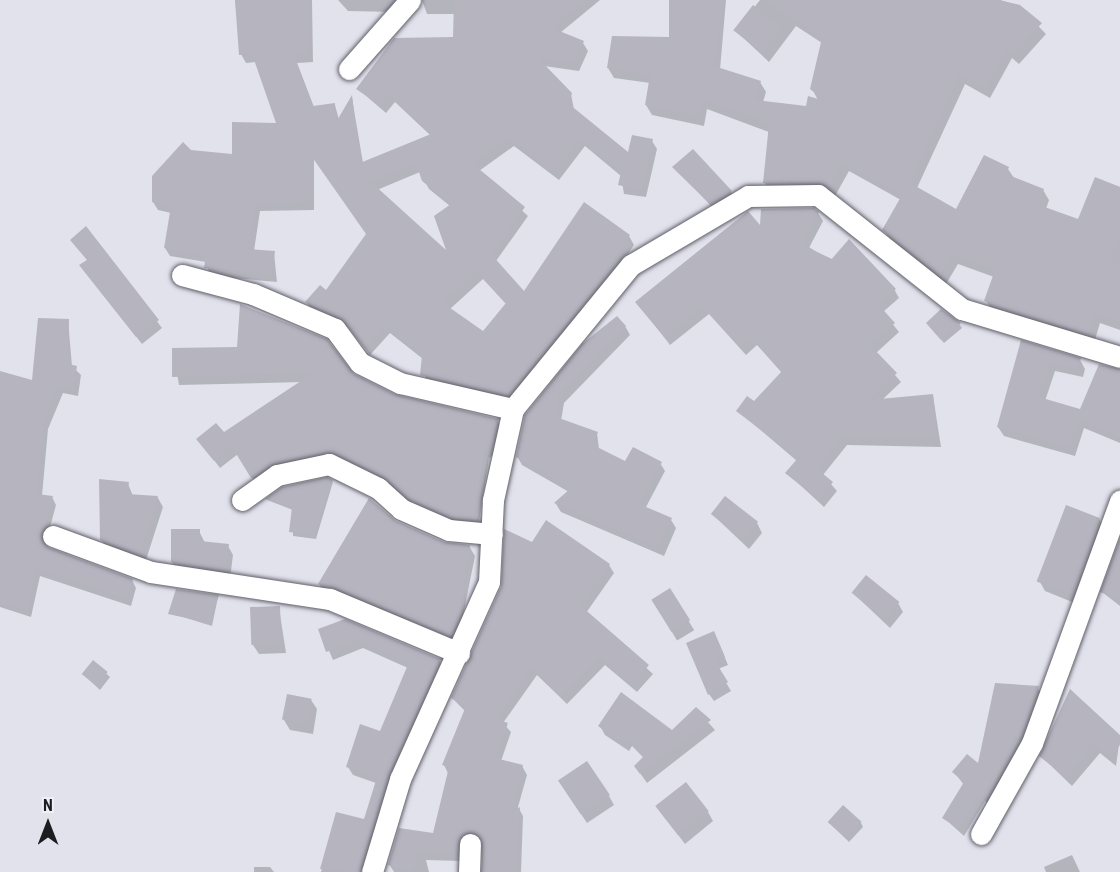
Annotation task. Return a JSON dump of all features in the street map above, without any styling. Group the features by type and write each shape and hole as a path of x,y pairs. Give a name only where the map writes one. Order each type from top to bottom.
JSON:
{"street":[{"path":"349,69 410,0"},
{"path":"372,872 400,779 459,653 489,582 492,534 505,430 513,409 631,265 748,196 818,195 962,309 1120,357"},
{"path":"182,275 253,294 335,329 360,363 400,382 513,409"},
{"path":"242,500 277,475 329,464 378,489 401,509 449,531 492,534"},
{"path":"981,834 1032,743 1120,501"},
{"path":"53,536 151,572 330,599 459,653"},
{"path":"469,872 470,844"}],"building":[{"path":"235,0 308,0 309,54 294,55 313,106 335,103 335,124 352,95 360,163 431,134 390,95 380,105 356,89 394,38 453,37 454,0 585,0 552,28 584,41 574,63 538,58 572,93 569,104 628,152 632,135 653,139 642,190 618,185 621,172 580,139 554,172 508,138 473,164 525,207 491,254 524,291 584,202 630,235 593,291 508,395 420,375 422,355 385,325 365,348 341,318 305,302 320,285 326,290 366,234 310,154 310,202 256,203 248,249 275,251 272,274 204,268 206,255 164,248 171,206 152,202 152,176 183,142 191,150 232,154 232,122 276,123 252,54 239,55","holes":["416,163 422,181 451,204 434,216 446,250 371,182","477,272 506,303 483,331 443,303"]},
{"path":"669,0 724,0 714,66 761,81 755,100 806,106 808,96 825,101 810,89 822,38 762,0 999,0 1020,5 1042,23 1013,55 1007,49 984,89 959,75 910,183 956,209 984,155 1009,167 1006,174 1044,189 1039,205 1078,219 1095,177 1120,187 1120,234 1110,263 1120,266 1120,322 1095,314 1089,334 984,301 995,270 952,255 940,276 882,230 902,195 843,163 829,188 818,182 763,183 769,124 760,123 760,118 702,101 699,117 645,105 650,75 607,68 612,36 669,37"},
{"path":"753,5 782,28 762,53 733,30"},
{"path":"693,149 732,191 710,204 672,167"},
{"path":"814,208 819,212 803,243 830,261 849,239 896,289 878,304 895,323 870,345 897,373 869,400 933,394 938,439 842,437 817,469 833,482 819,500 785,473 798,458 736,411 747,396 754,401 782,371 751,338 741,347 703,307 665,338 635,302 748,211 760,225 761,209"},
{"path":"86,226 159,320 136,337 79,265 87,260 70,240"},
{"path":"240,304 327,339 354,374 394,394 498,419 492,443 484,449 474,519 452,518 408,498 384,477 334,452 274,463 251,478 232,447 214,461 196,439 216,423 224,432 313,373 172,377 172,348 237,347"},
{"path":"941,309 961,323 941,340 926,323"},
{"path":"617,316 626,326 559,394 556,417 598,432 593,445 625,461 633,447 662,462 639,504 672,518 659,548 554,503 571,488 516,457 525,415 582,344"},
{"path":"38,318 69,319 68,364 77,366 73,389 59,386 44,420 37,494 53,496 41,539 49,548 133,579 127,599 36,568 27,610 0,604 0,371 32,380"},
{"path":"1021,340 1081,358 1078,368 1050,362 1039,397 1080,409 1099,364 1120,369 1120,437 1079,420 1070,447 997,427"},
{"path":"327,477 333,480 314,535 289,532 292,507 265,499 282,487"},
{"path":"99,479 129,482 127,494 158,496 140,555 100,540"},
{"path":"725,496 758,522 744,540 711,514"},
{"path":"369,498 396,521 444,542 470,545 459,618 451,636 379,606 386,603 318,584"},
{"path":"1066,505 1100,518 1070,594 1037,582"},
{"path":"546,520 610,564 581,606 649,665 632,685 600,657 561,697 532,668 496,719 508,723 495,758 523,765 511,813 520,807 516,872 482,872 481,839 471,831 460,837 457,853 418,852 413,871 388,865 399,828 433,833 449,767 442,765 466,706 451,698 501,587 504,529 532,542"},
{"path":"171,529 200,529 200,541 229,544 225,570 171,562"},
{"path":"1120,538 1120,600 1100,592"},
{"path":"866,575 899,602 885,620 852,593"},
{"path":"670,588 690,620 671,632 651,600"},
{"path":"176,589 219,595 210,623 168,614"},
{"path":"280,606 281,644 251,645 250,607"},
{"path":"345,619 440,659 388,774 360,872 320,869 336,812 364,819 377,777 346,767 360,724 380,731 409,662 357,641 326,652 318,629"},
{"path":"714,631 725,657 715,661 728,682 708,695 686,643"},
{"path":"93,660 108,672 96,686 82,674"},
{"path":"995,683 1039,686 1020,738 1015,736 989,794 985,798 979,794 958,828 942,818 964,782 952,772 967,754 978,763"},
{"path":"1070,689 1120,735 1120,745 1110,757 1094,744 1067,778 1039,756"},
{"path":"621,692 672,730 696,707 711,720 640,774 634,766 643,757 626,738 623,743 598,726"},
{"path":"287,694 312,699 307,724 282,720"},
{"path":"587,761 610,795 581,815 558,781"},
{"path":"686,782 709,811 678,835 655,806"},
{"path":"843,805 862,822 846,839 828,822"}]}
